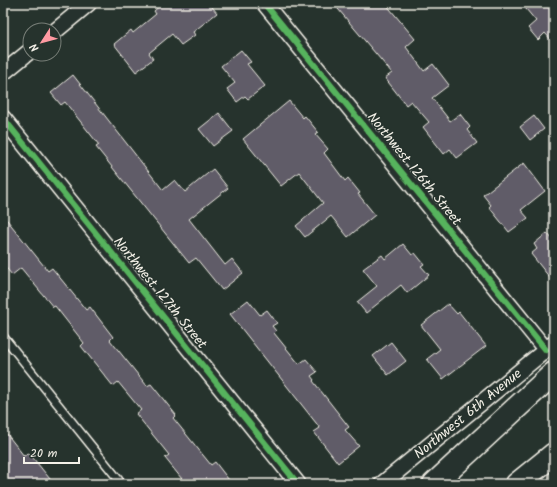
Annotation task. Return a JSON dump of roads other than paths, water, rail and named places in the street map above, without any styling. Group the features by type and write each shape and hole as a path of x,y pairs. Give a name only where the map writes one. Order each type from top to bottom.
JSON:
{"highway":[{"path":"434,484 554,373"},
{"path":"516,484 554,454"}],"street":[{"path":"62,26 90,3"},
{"name":"Northwest 126th Street","path":"264,3 550,347"},
{"path":"3,73 22,58"},
{"name":"Northwest 127th Street","path":"3,118 298,484"},
{"name":"Northwest 6th Avenue","path":"382,484 550,347"}],"lane":[{"path":"3,336 122,484"}]}
